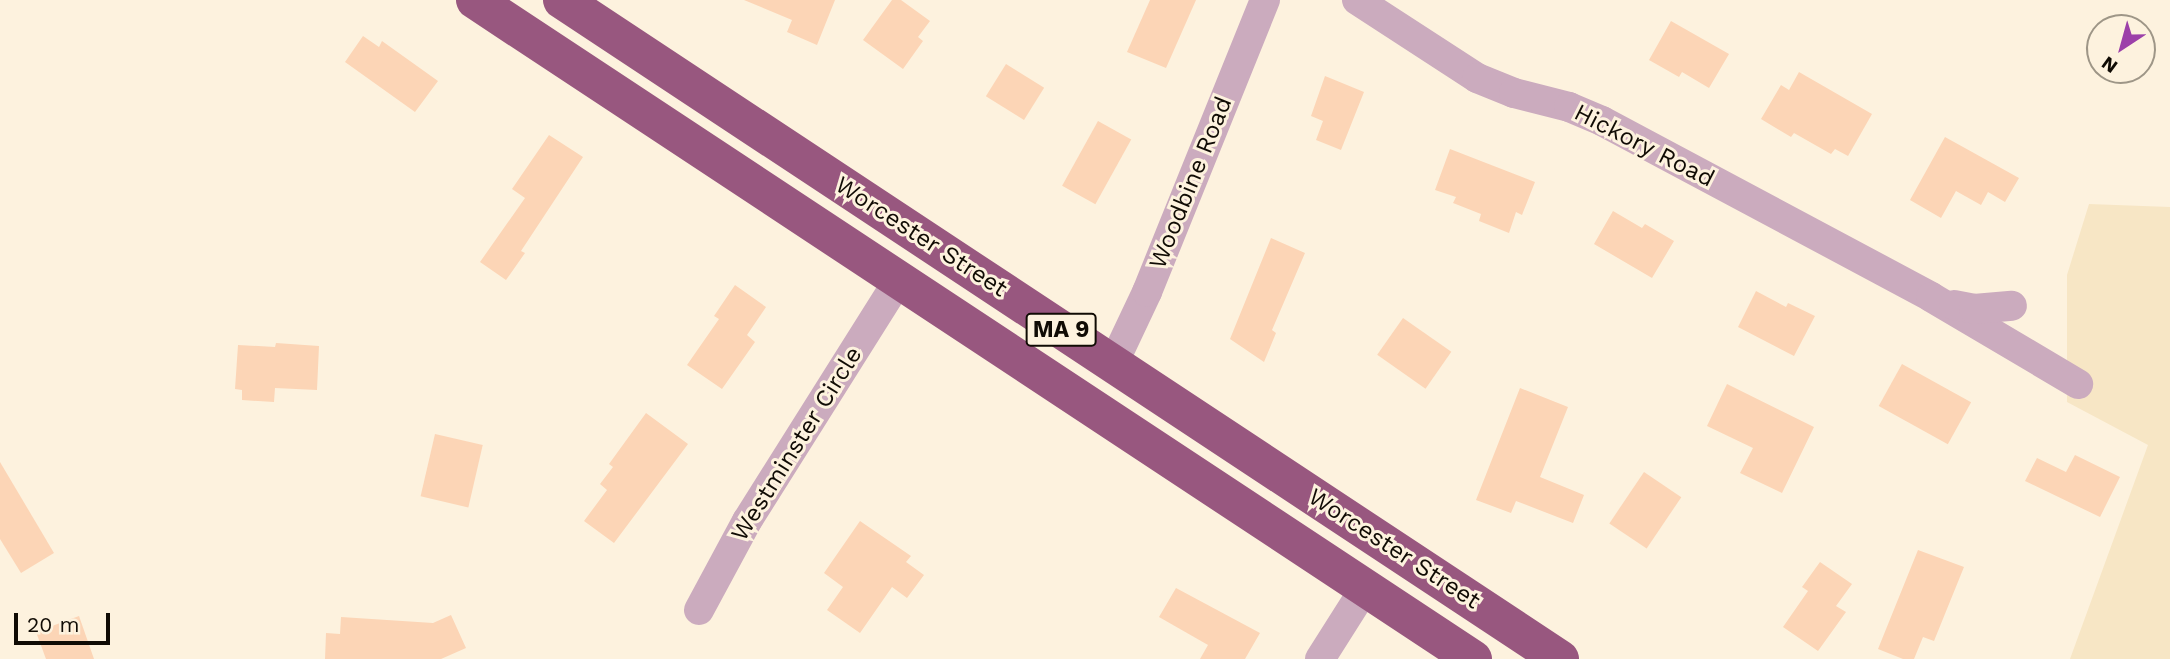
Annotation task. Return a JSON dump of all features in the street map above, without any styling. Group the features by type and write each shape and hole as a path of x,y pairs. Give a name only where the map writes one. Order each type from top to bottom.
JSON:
{"highway":[{"name":"Worcester Street","path":"475,0 1473,659"},
{"name":"Worcester Street","path":"562,0 1560,659"}],"street":[{"name":"Woodbine Road","path":"1113,364 1147,292 1265,0"},
{"name":"Hickory Road","path":"1357,0 1477,78 1514,93 1585,113 1931,297 2078,384"},
{"name":"Westminster Circle","path":"699,610 747,520 899,280"},
{"name":"Hickory Road","path":"1931,297 1974,309 2012,306"},
{"path":"1320,659 1365,588"}],"shaded area":[{"path":"2089,204 2170,207 2170,659 2070,659 2148,445 2067,402 2067,275"}],"building":[{"path":"744,0 835,0 817,45 787,32 792,20"},
{"path":"892,0 901,0 930,21 918,37 923,41 903,69 863,40"},
{"path":"1150,0 1196,0 1166,68 1127,52"},
{"path":"1671,21 1729,54 1709,88 1682,72 1679,77 1649,60"},
{"path":"363,36 379,47 382,41 438,81 415,112 345,62"},
{"path":"1006,64 1044,88 1024,120 986,96"},
{"path":"1799,72 1872,114 1848,156 1835,149 1831,154 1794,133 1791,137 1761,119 1781,85 1789,90"},
{"path":"1325,76 1364,92 1341,150 1316,140 1323,121 1311,116"},
{"path":"1098,121 1131,139 1095,204 1062,186"},
{"path":"549,135 583,157 521,251 525,253 506,280 480,262 525,198 512,189"},
{"path":"1945,137 2019,178 2005,202 1988,192 1981,205 1956,191 1941,218 1910,200"},
{"path":"1450,149 1535,182 1522,215 1516,212 1509,233 1479,221 1481,214 1453,203 1456,197 1435,190"},
{"path":"1613,211 1642,228 1645,224 1674,241 1652,278 1594,244"},
{"path":"1271,238 1305,253 1272,330 1276,333 1264,362 1230,339"},
{"path":"735,285 766,307 747,335 755,342 722,389 687,365 719,319 714,316"},
{"path":"1756,291 1786,307 1788,303 1815,316 1794,356 1738,327"},
{"path":"1403,318 1451,352 1426,389 1377,355"},
{"path":"276,343 319,346 317,390 275,388 274,402 242,400 242,390 235,389 238,345 275,347"},
{"path":"1902,364 1971,402 1948,444 1879,406"},
{"path":"1727,384 1814,427 1782,493 1740,473 1753,448 1707,426"},
{"path":"1520,388 1568,407 1540,477 1584,495 1573,523 1516,501 1511,513 1476,500"},
{"path":"646,413 688,444 614,543 584,521 607,490 600,484 613,467 609,464"},
{"path":"435,434 483,445 468,507 421,496"},
{"path":"2075,455 2120,477 2100,517 2025,481 2037,458 2066,472"},
{"path":"0,462 54,553 21,573 0,539"},
{"path":"1644,472 1681,497 1647,549 1609,523"},
{"path":"860,521 911,556 906,562 924,575 907,598 892,587 860,633 827,610 843,587 824,573"},
{"path":"1918,550 1964,567 1934,641 1923,637 1914,659 1903,659 1878,649"},
{"path":"1820,562 1852,584 1836,606 1846,612 1818,651 1783,627 1808,591 1802,587"},
{"path":"1176,588 1260,633 1245,659 1200,659 1208,645 1159,617"},
{"path":"451,615 466,648 441,659 325,659 326,633 340,634 341,617 433,623"},
{"path":"79,616 94,659 46,659 36,632"}]}
